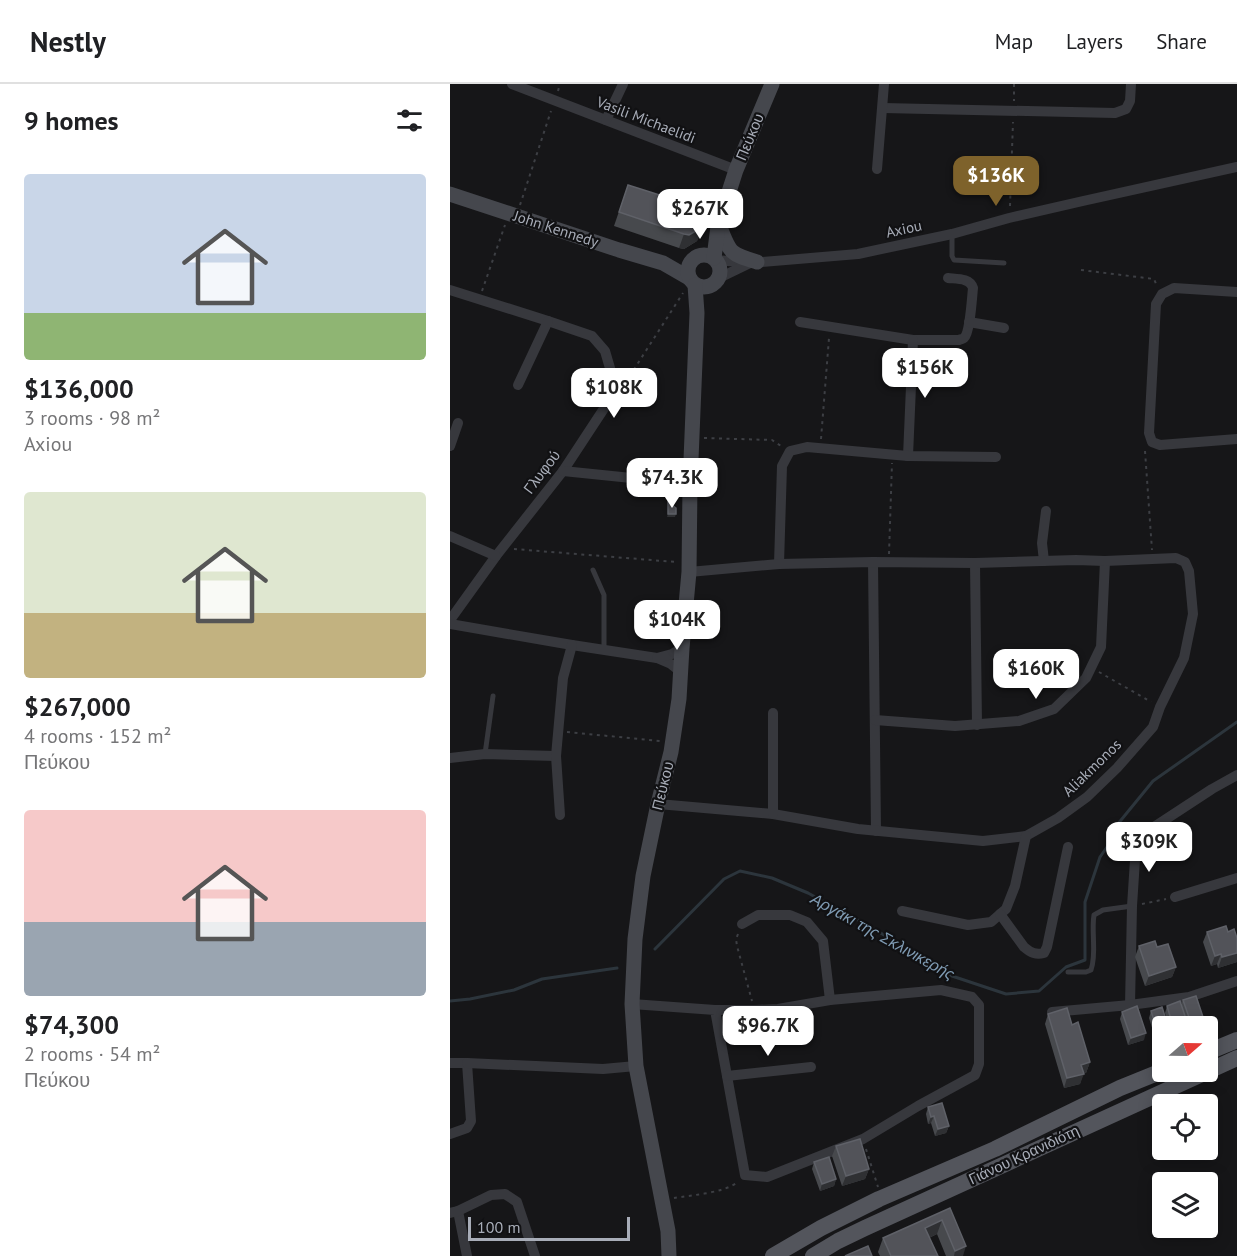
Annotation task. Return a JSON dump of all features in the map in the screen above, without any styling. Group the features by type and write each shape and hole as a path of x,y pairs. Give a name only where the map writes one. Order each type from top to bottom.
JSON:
{"main road":[{"name":"Πεύκου","path":"706,258 736,170 772,84"},
{"name":"John Kennedy","path":"450,194 663,263"},
{"path":"718,225 726,244 735,255 754,263"},
{"path":"706,258 720,269 715,282 703,288 663,263 706,258"},
{"path":"692,281 688,270 706,258"},
{"name":"Πεύκου","path":"669,1256 663,1200 636,1066 632,1004 635,939 643,876 673,742 679,699 689,568 697,313 692,281"},
{"name":"Πεύκου","path":"697,313 715,282"},
{"path":"1218,1048 1237,1040"},
{"name":"Γιάνου Κρανιδιότη","path":"813,1256 885,1218 1237,1058"},
{"name":"Γιάνου Κρανιδιότη","path":"772,1256 881,1198 995,1149 1120,1088 1152,1075"},
{"path":"668,1232 677,1256"}],"street":[{"name":"Vasili Michaelidi","path":"512,84 736,170"},
{"path":"606,120 623,84"},
{"path":"877,169 884,84"},
{"path":"883,108 1115,113 1126,109 1130,101 1131,84"},
{"name":"Axiou","path":"706,258 754,263 858,254 1237,167"},
{"name":"Axiou","path":"715,282 754,263"},
{"path":"800,322 913,340 963,339 966,336 969,322 973,288 969,281 948,278"},
{"path":"1237,292 1174,288 1162,294 1156,304 1149,433 1152,442 1160,445 1237,439"},
{"path":"450,290 592,336 605,351 612,375"},
{"path":"518,385 548,321"},
{"path":"969,322 1004,328"},
{"path":"908,456 913,340"},
{"name":"Γλυφού","path":"450,622 500,552 563,471 605,408 612,375"},
{"path":"450,446 458,423"},
{"path":"779,564 782,466 790,451 807,447 908,456 996,458"},
{"path":"563,471 690,484"},
{"path":"1044,561 1042,543 1046,511"},
{"path":"450,536 500,552"},
{"name":"Aliakmonos","path":"658,804 773,814 858,829 983,841 1026,836 1058,818 1088,797 1153,727 1160,707 1185,658 1193,614 1189,571 1185,562 1176,558 975,563 873,562 689,568"},
{"path":"875,720 956,726 1019,721 1054,709 1086,678 1101,647 1105,561"},
{"path":"873,562 876,831"},
{"path":"975,563 977,724"},
{"path":"450,622 657,658 671,664 681,672"},
{"path":"560,815 556,756 564,678 572,645"},
{"path":"657,658 672,654 682,648"},
{"path":"773,713 773,814"},
{"path":"450,758 485,754 556,756"},
{"path":"1130,1005 1135,860 1154,827 1212,789 1237,776"},
{"path":"902,911 968,925 991,922 1006,909 1015,886 1026,836"},
{"path":"1000,914 1024,947 1038,955 1044,953 1068,847"},
{"path":"1175,897 1237,878"},
{"path":"742,924 758,915 790,915 807,922 823,941 830,1000"},
{"path":"1052,1012 1189,997 1237,981"},
{"path":"632,1004 715,1010 778,1009 830,1000 941,990 972,997 979,1005 979,1064 975,1075 863,1140 768,1177 745,1174 715,1010"},
{"path":"450,1063 603,1069 636,1066"},
{"path":"450,1134 467,1128 471,1121 467,1063"},
{"path":"727,1076 811,1067"},
{"path":"466,1256 454,1212 491,1195 505,1194 518,1202 535,1256"}],"lane":[{"path":"952,234 954,260 1004,263"},
{"path":"593,570 604,595 604,650"},
{"path":"485,754 493,696"},
{"path":"1068,972 1091,970 1094,915 1102,910 1132,906"}],"path":[{"path":"479,299 513,215 560,84"},
{"path":"1009,218 1014,84"},
{"path":"1081,270 1154,279 1162,294"},
{"path":"612,375 631,374 692,281"},
{"path":"820,448 830,326"},
{"path":"692,437 772,440 790,451"},
{"path":"1152,442 1146,446 1145,450 1153,559"},
{"path":"889,562 892,454"},
{"path":"500,552 689,568"},
{"path":"1091,668 1160,707"},
{"path":"558,732 673,742"},
{"path":"1132,906 1175,897"},
{"path":"742,924 736,939 754,1010"},
{"path":"863,1140 881,1198"},
{"path":"663,1200 721,1190 736,1185 745,1174"}],"building":[{"path":"628,185 707,210 703,227 689,235 619,212"},
{"path":"668,502 676,508 676,514 668,514"},
{"path":"1226,926 1228,932 1234,929 1237,938 1237,953 1222,957 1221,954 1215,956 1207,932"},
{"path":"1155,941 1157,947 1168,944 1176,967 1149,976 1139,946"},
{"path":"1196,996 1203,1016 1189,1016 1183,1000"},
{"path":"1180,1001 1185,1016 1170,1016 1167,1006"},
{"path":"1137,1006 1146,1033 1131,1038 1122,1012"},
{"path":"1162,1007 1165,1016 1153,1016 1151,1011"},
{"path":"1067,1008 1072,1025 1078,1022 1090,1062 1081,1065 1084,1074 1067,1078 1048,1014"},
{"path":"942,1103 949,1126 938,1129 928,1107"},
{"path":"860,1139 869,1169 846,1176 836,1146"},
{"path":"829,1157 836,1179 822,1184 814,1162"},
{"path":"950,1208 966,1246 955,1251 942,1220 925,1228 938,1256 891,1256 883,1238"},
{"path":"868,1246 872,1256 845,1256"}],"waterway":[{"name":"Αργάκι της Σκλινικερής","path":"655,949 724,879 740,871 772,878 808,893 952,976 1006,994 1039,991 1066,967 1085,960 1085,902 1100,857 1117,825 1153,781 1237,722"},
{"name":"Αργάκι της Σκλινικερής","path":"450,1001 514,990 542,979 617,968"}]}
